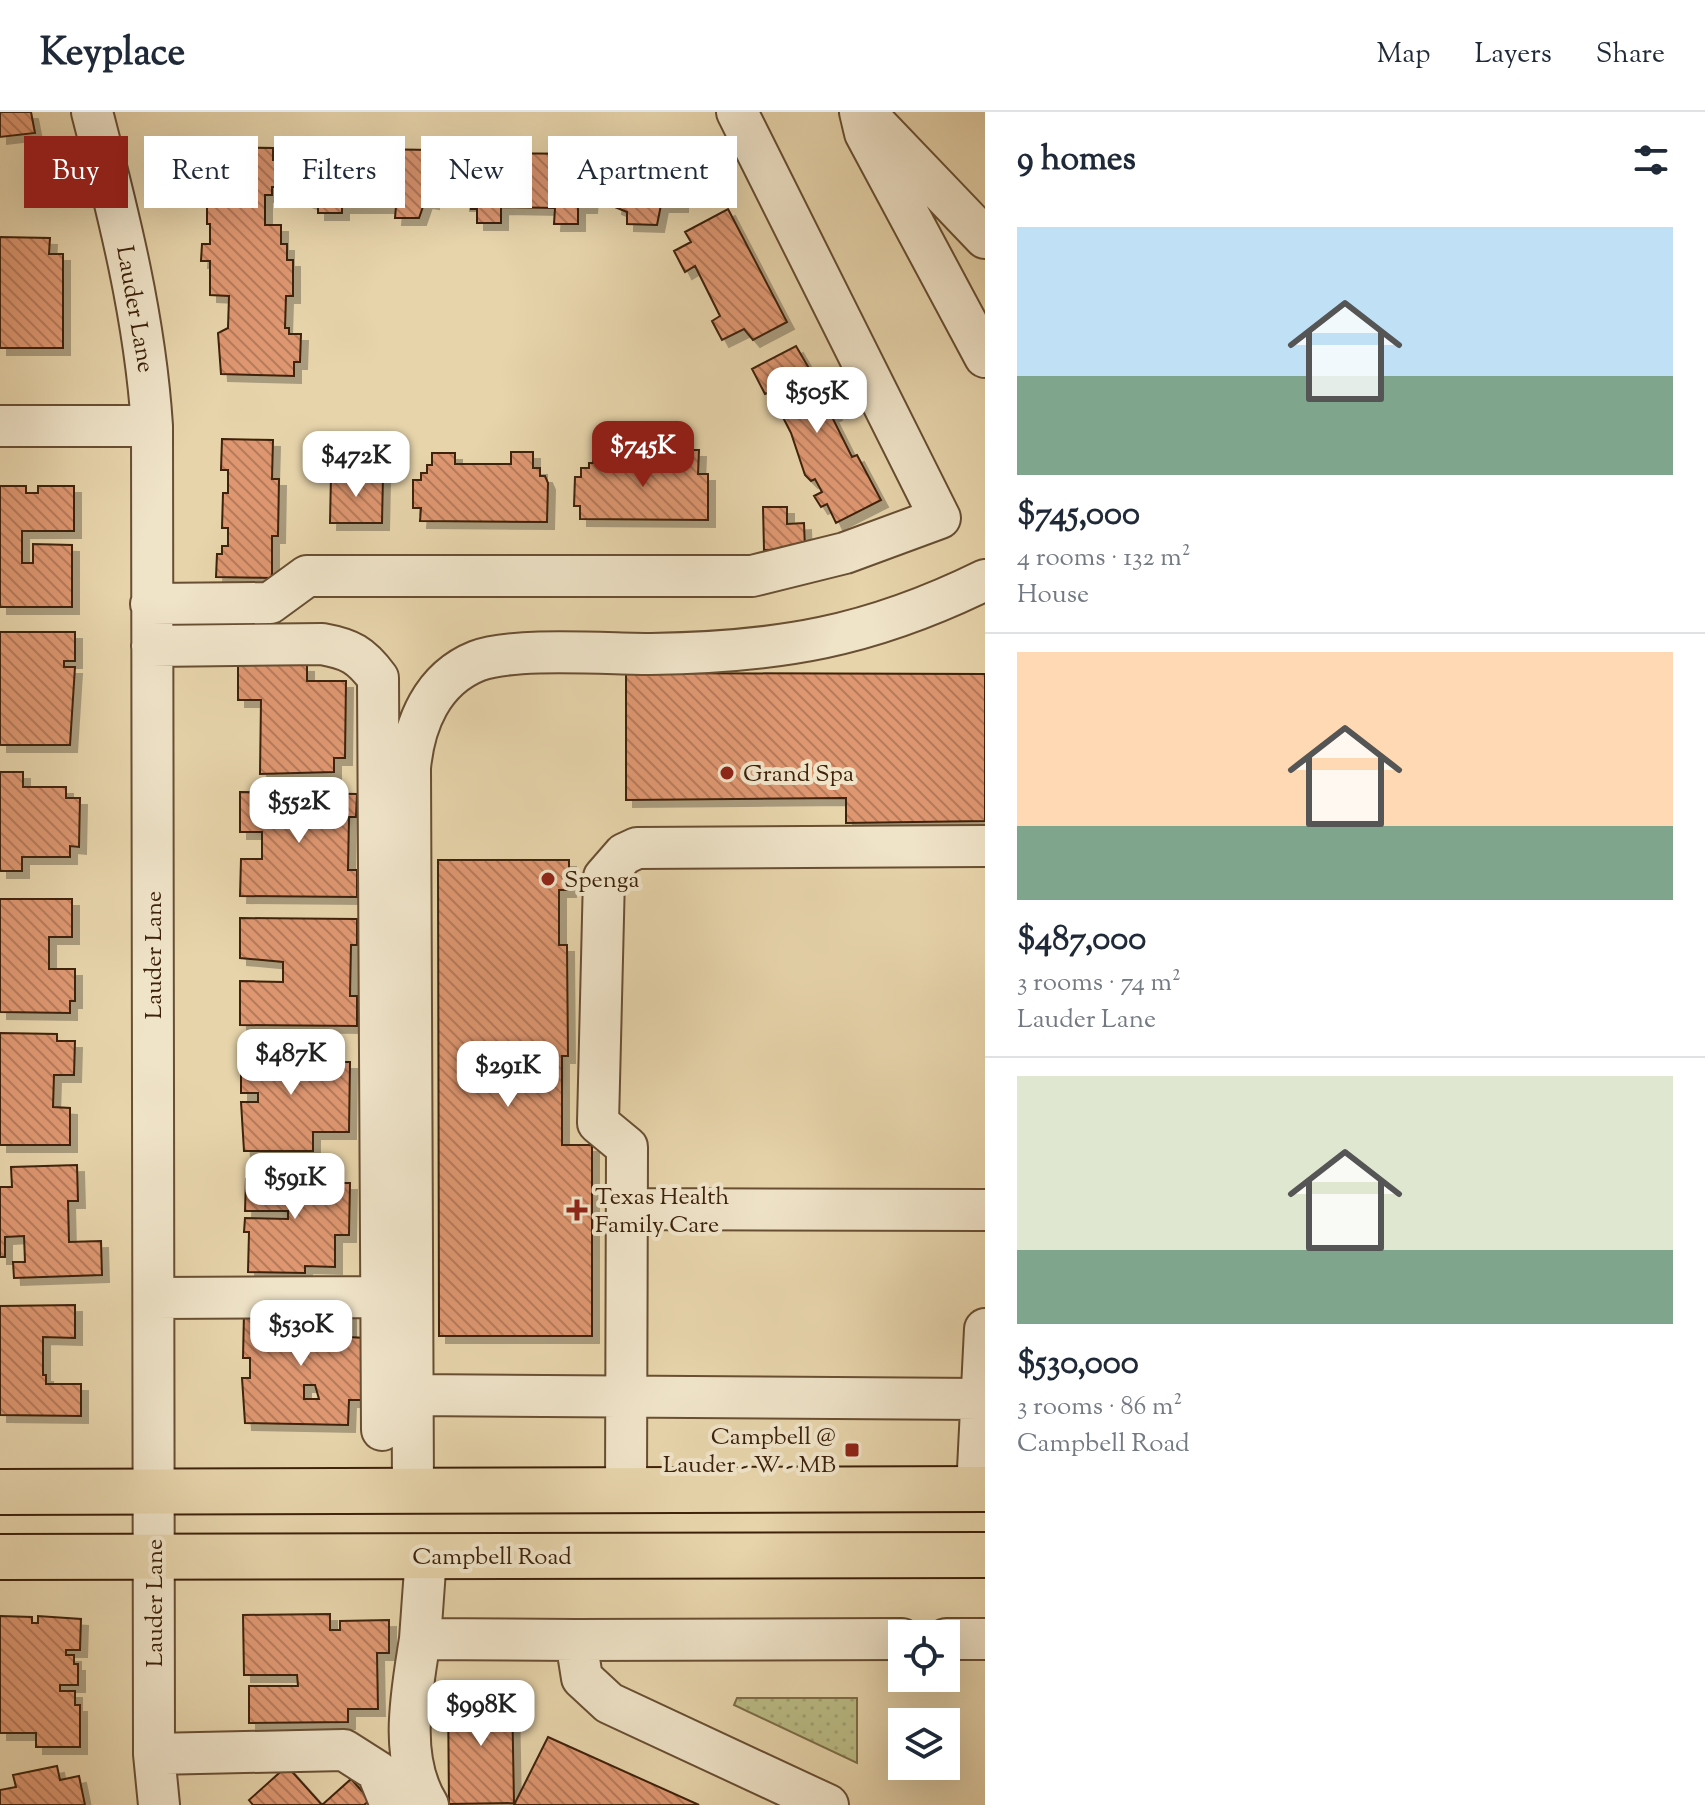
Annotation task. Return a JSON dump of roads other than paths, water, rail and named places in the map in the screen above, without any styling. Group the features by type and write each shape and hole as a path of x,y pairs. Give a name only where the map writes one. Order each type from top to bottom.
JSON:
{"main road":[{"path":"0,1492 626,1490 982,1498"},
{"name":"Campbell Road","path":"0,1557 985,1555"}],"street":[{"name":"Lauder Lane","path":"92,112 135,289 149,372 152,426 154,1754 159,1805"},
{"path":"151,604 270,603 307,576 752,576 845,553 940,518 737,112"},
{"path":"862,112 985,238"},
{"path":"862,112 865,133 985,357"},
{"path":"0,426 152,426"},
{"path":"413,1491 410,768 415,735 428,704 457,672 495,656 704,653 804,644 845,634 913,610 985,580"},
{"path":"152,646 322,644 349,649 363,658 378,678 382,1430"},
{"path":"626,1490 627,1147 598,1123 604,877 624,854 637,848 985,846"},
{"path":"628,1209 985,1210"},
{"path":"155,1298 382,1297"},
{"path":"982,1498 980,1399 985,1329"},
{"path":"413,1395 980,1399"},
{"path":"426,1556 410,1721 413,1769 428,1805"},
{"path":"420,1639 888,1639"},
{"path":"960,1639 985,1639"},
{"path":"576,1640 582,1678 609,1703 828,1805"},
{"path":"154,1754 344,1750 377,1771 391,1805"}],"place":[{"name":"Grand Spa","path":"727,773"},
{"name":"Spenga","path":"548,879"},
{"name":"Texas Health Family Care","path":"577,1210"},
{"name":"Campbell @ Lauder - W - MB","path":"852,1450"}]}
